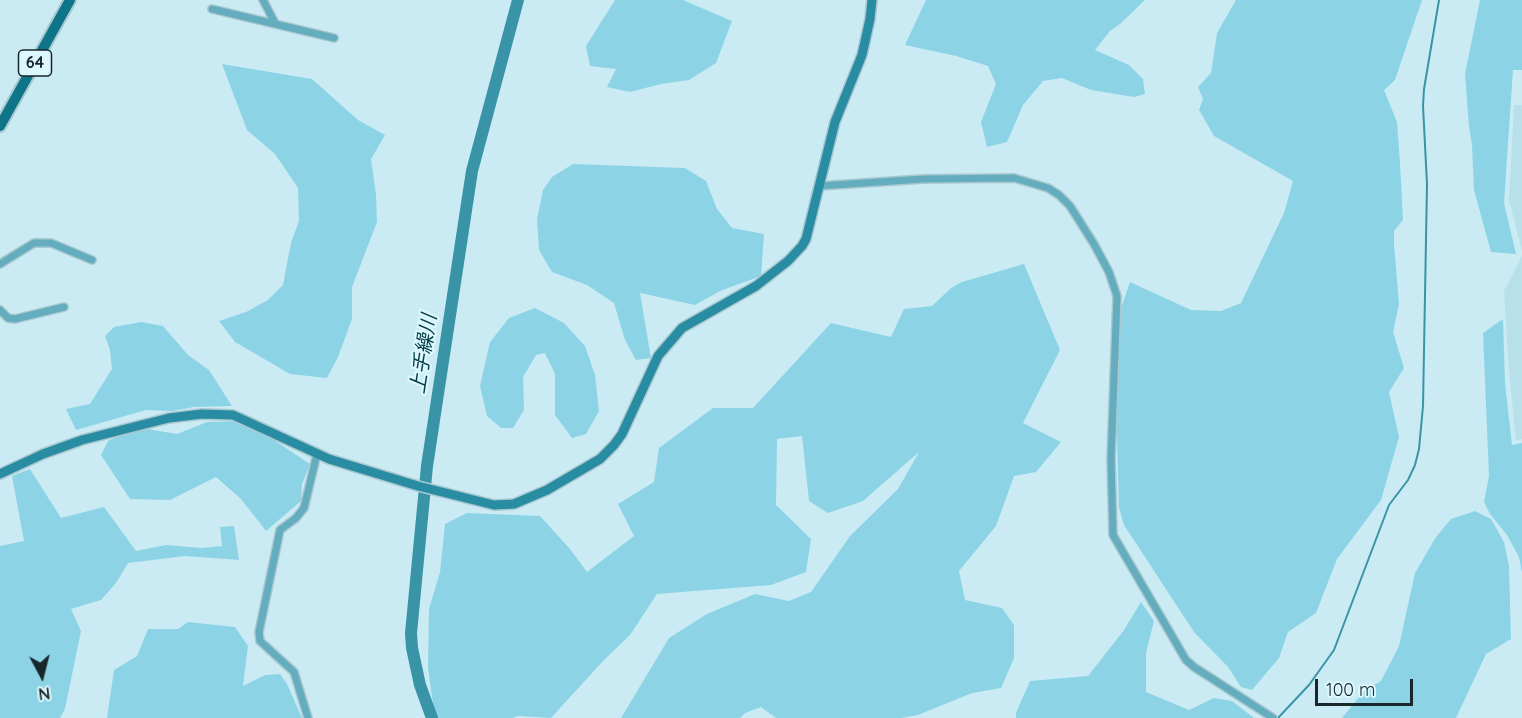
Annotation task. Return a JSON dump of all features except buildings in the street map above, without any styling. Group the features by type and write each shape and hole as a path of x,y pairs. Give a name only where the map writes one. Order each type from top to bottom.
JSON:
{"main road":[{"name":"64","path":"0,126 70,0"}],"street":[{"path":"263,0 275,23"},
{"path":"0,474 43,454 82,440 169,418 202,414 233,416 317,454 419,486 495,505 514,504 547,490 600,459 614,445 622,434 651,369 682,328 756,286 788,261 802,246 806,239 835,122 862,55 872,0"},
{"path":"212,9 334,38"},
{"path":"819,186 923,179 1014,178 1048,188 1070,206 1109,272 1117,296 1111,459 1113,535 1186,660 1273,718"},
{"path":"0,264 34,243 51,243 92,260"},
{"path":"0,310 8,318 15,319 64,306"},
{"path":"308,718 294,672 260,641 259,632 280,530 296,519 304,508 317,454"}],"shaded area":[{"path":"615,0 683,0 732,21 716,63 689,80 630,92 607,87 616,69 590,66 586,46"},
{"path":"926,0 1145,0 1110,31 1095,50 1129,65 1143,79 1145,94 1134,97 1091,90 1062,78 1043,81 1023,105 1007,142 987,147 981,122 996,84 988,66 956,56 905,45"},
{"path":"1236,0 1422,0 1395,80 1384,90 1397,122 1403,220 1394,231 1399,304 1393,332 1404,368 1389,392 1399,437 1381,500 1337,559 1316,613 1288,632 1279,658 1252,690 1241,687 1228,667 1194,632 1124,525 1119,508 1114,329 1130,282 1191,310 1221,311 1241,303 1284,213 1293,181 1214,136 1199,110 1203,99 1198,87 1211,73 1217,33"},
{"path":"1480,0 1522,0 1522,70 1513,70 1504,203 1516,254 1491,252 1474,190 1465,74"},
{"path":"222,64 312,79 358,120 385,135 371,159 377,222 352,287 352,319 338,357 327,378 290,374 235,342 219,321 246,312 268,300 283,285 291,243 299,221 298,188 275,154 247,130"},
{"path":"1514,105 1522,105 1522,250 1509,200"},
{"path":"573,164 685,168 706,181 717,209 732,228 764,234 761,276 720,291 695,305 640,293 651,358 636,360 625,340 614,303 587,285 552,272 539,250 537,219 543,190 552,177"},
{"path":"1522,256 1522,439 1516,441 1504,291"},
{"path":"1024,264 1060,350 1023,423 1061,442 1036,472 1014,476 996,526 959,571 965,600 1002,608 1014,625 1014,658 1001,688 972,693 918,715 902,718 776,718 761,707 745,713 740,718 621,718 669,638 707,614 755,594 789,601 811,592 850,536 898,489 919,452 863,501 828,513 809,501 802,436 777,439 776,505 811,539 806,572 771,585 657,594 630,635 551,718 518,716 513,718 435,718 428,668 429,609 440,572 445,524 467,513 540,516 587,572 634,536 618,504 654,482 659,448 713,408 753,408 831,323 891,337 904,309 932,306 951,288 962,282"},
{"path":"535,308 564,323 585,346 595,375 599,411 586,434 572,438 555,415 555,374 545,353 536,355 523,377 524,410 513,428 501,428 487,416 480,386 490,342 509,318"},
{"path":"1503,319 1505,383 1512,445 1522,443 1522,573 1519,557 1484,502 1489,476 1483,333"},
{"path":"141,322 163,326 188,355 209,370 232,406 194,407 172,411 146,410 76,430 66,409 90,404 112,369 110,350 105,336 114,327"},
{"path":"238,421 274,440 310,464 302,484 301,501 266,531 241,499 216,477 170,500 130,499 101,455 108,441 136,427 177,434 207,422"},
{"path":"30,469 61,518 104,507 136,551 166,545 202,548 222,546 220,527 234,526 239,560 185,556 128,563 116,583 101,600 71,609 81,631 65,709 60,718 0,718 0,546 24,541 12,476"},
{"path":"1475,511 1491,519 1504,542 1509,566 1511,639 1486,654 1456,718 1342,718 1364,691 1381,681 1399,646 1415,573 1436,537 1451,519"},
{"path":"1141,602 1154,621 1146,653 1146,692 1189,710 1214,698 1232,701 1254,718 1016,718 1030,681 1088,676 1124,630"},
{"path":"188,622 235,627 248,646 243,686 265,675 280,674 302,718 107,718 114,670 137,656 148,629 178,629"}],"waterway":[{"name":"上手繰川","path":"432,718 420,685 411,633 427,466 472,171 518,0"},
{"path":"1278,718 1309,685 1334,650 1389,505 1408,480 1419,449 1423,406 1427,184 1423,106 1439,0"}]}
